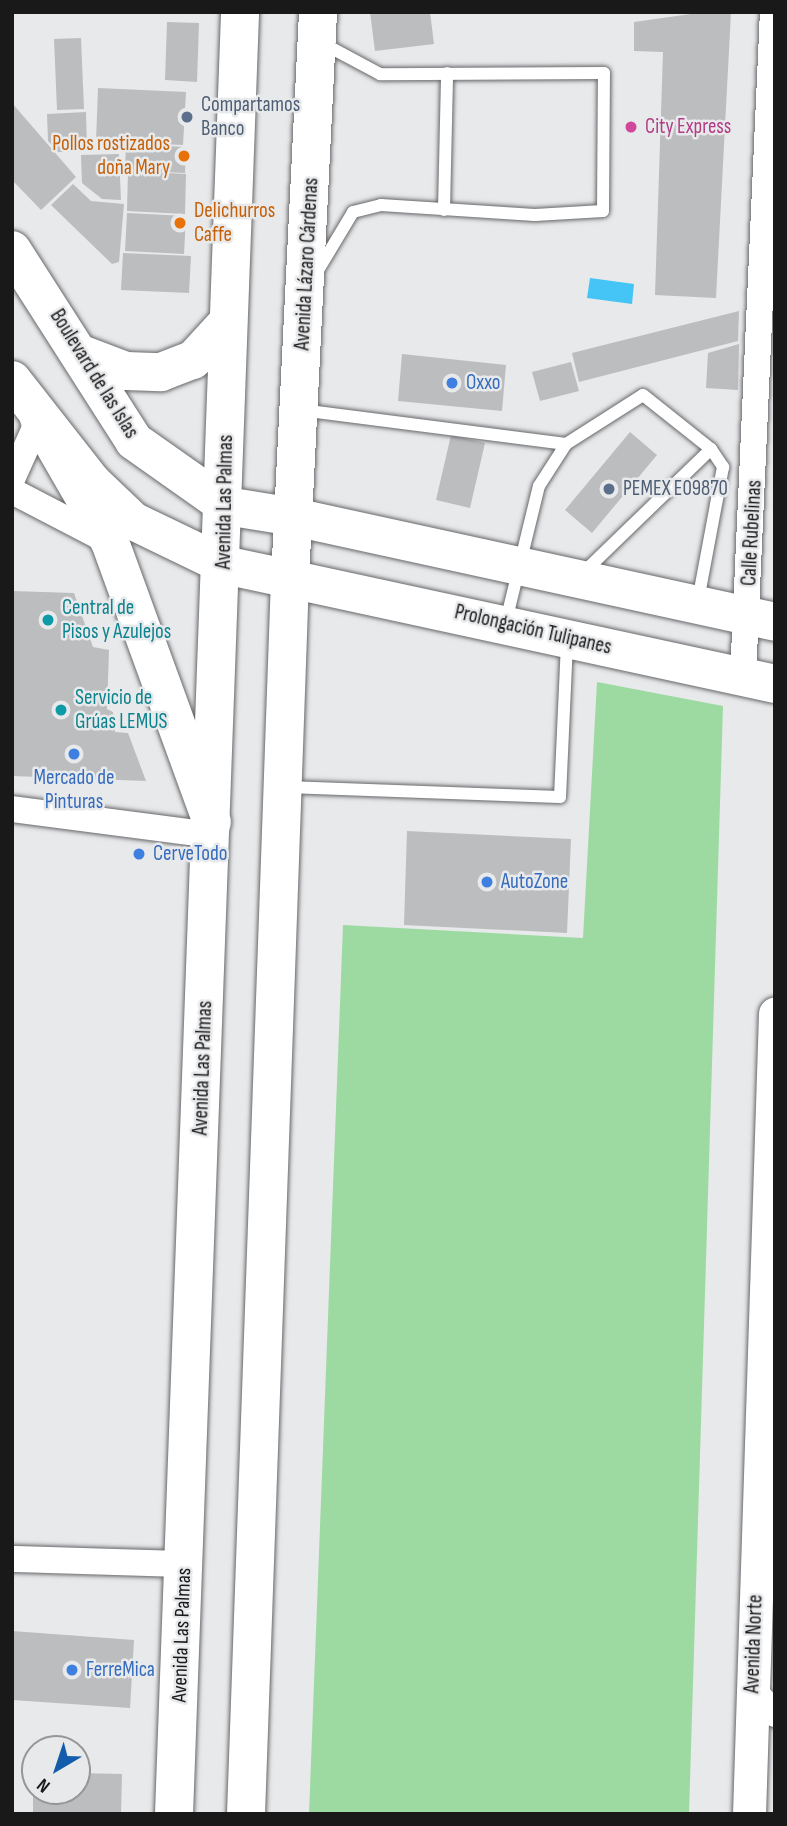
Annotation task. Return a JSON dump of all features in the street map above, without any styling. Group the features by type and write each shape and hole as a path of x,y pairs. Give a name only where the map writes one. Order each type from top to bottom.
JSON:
{"main road":[{"path":"81,354 126,371 161,372 193,360 228,322 240,12"},
{"name":"Avenida Lázaro Cárdenas","path":"294,517 317,26"},
{"name":"Boulevard de las Islas","path":"18,269 81,354 134,441 226,506"},
{"name":"Avenida Las Palmas","path":"174,1814 224,565 228,322"},
{"path":"12,380 39,419 110,542 212,829"},
{"path":"39,419 133,521 224,565 290,579"},
{"path":"226,506 294,517 761,620"},
{"path":"246,1814 294,517"},
{"name":"Prolongación Tulipanes","path":"290,579 505,623 759,680"}],"street":[{"name":"Calle Rubelinas","path":"759,680 769,335 773,12"},
{"path":"12,479 39,419"},
{"path":"12,491 110,542"},
{"path":"12,809 212,829"},
{"name":"Avenida Norte","path":"749,1814 768,1419 775,1013"},
{"path":"12,1559 185,1564"},
{"path":"753,1690 775,1714"}],"lane":[{"path":"306,291 353,212 381,205 444,210 603,211 604,73 380,74 317,26"},
{"path":"444,210 447,73"},
{"path":"505,623 514,566 539,486 565,444 643,395 711,449 723,467 696,607"},
{"path":"300,410 565,444"},
{"path":"575,580 711,449"},
{"path":"282,787 560,797 567,638"}],"green space":[{"path":"597,682 723,706 689,1814 309,1814 343,925 583,938"}],"water":[{"path":"590,278 634,284 632,304 587,298"}],"building":[{"path":"370,12 430,12 434,44 375,51"},
{"path":"705,12 731,12 716,298 655,295 663,52 634,51 634,22"},
{"path":"167,22 199,23 197,82 165,80"},
{"path":"81,38 84,109 57,110 54,39"},
{"path":"98,88 186,92 183,145 96,141"},
{"path":"12,103 76,177 41,210 12,180"},
{"path":"86,112 87,151 58,152 48,141 47,114"},
{"path":"126,144 186,147 185,173 125,170"},
{"path":"119,154 121,200 102,199 82,183 81,155"},
{"path":"128,171 186,174 185,214 127,211"},
{"path":"73,184 91,201 124,204 119,262 112,264 51,205"},
{"path":"127,213 186,216 184,254 125,251"},
{"path":"123,253 191,256 189,293 121,290"},
{"path":"739,311 738,341 579,382 572,353"},
{"path":"739,344 738,390 706,388 708,353"},
{"name":"Oxxo","path":"402,354 506,365 502,411 398,401"},
{"path":"571,362 579,391 540,401 532,372"},
{"path":"630,432 657,455 592,533 565,510"},
{"path":"451,435 485,443 470,508 436,500"},
{"path":"12,591 74,593 93,647 109,650 107,709 113,712 115,732 128,733 146,781 12,776"},
{"name":"AutoZone","path":"407,831 571,839 567,933 404,925"},
{"name":"FerreMica","path":"12,1631 134,1640 130,1708 12,1700"},
{"path":"91,1773 122,1774 121,1814 33,1814 33,1805 91,1805"}],"place":[{"name":"Compartamos Banco","path":"187,117"},
{"name":"City Express","path":"631,127"},
{"name":"Pollos rostizados doña Mary","path":"184,156"},
{"name":"Delichurros Caffe","path":"180,223"},
{"name":"Oxxo","path":"452,383"},
{"name":"PEMEX E09870","path":"609,489"},
{"name":"Central de Pisos y Azulejos","path":"48,620"},
{"name":"Servicio de Grúas LEMUS","path":"61,710"},
{"name":"Mercado de Pinturas","path":"74,754"},
{"name":"CerveTodo","path":"139,854"},
{"name":"AutoZone","path":"487,882"},
{"name":"FerreMica","path":"72,1670"}]}
